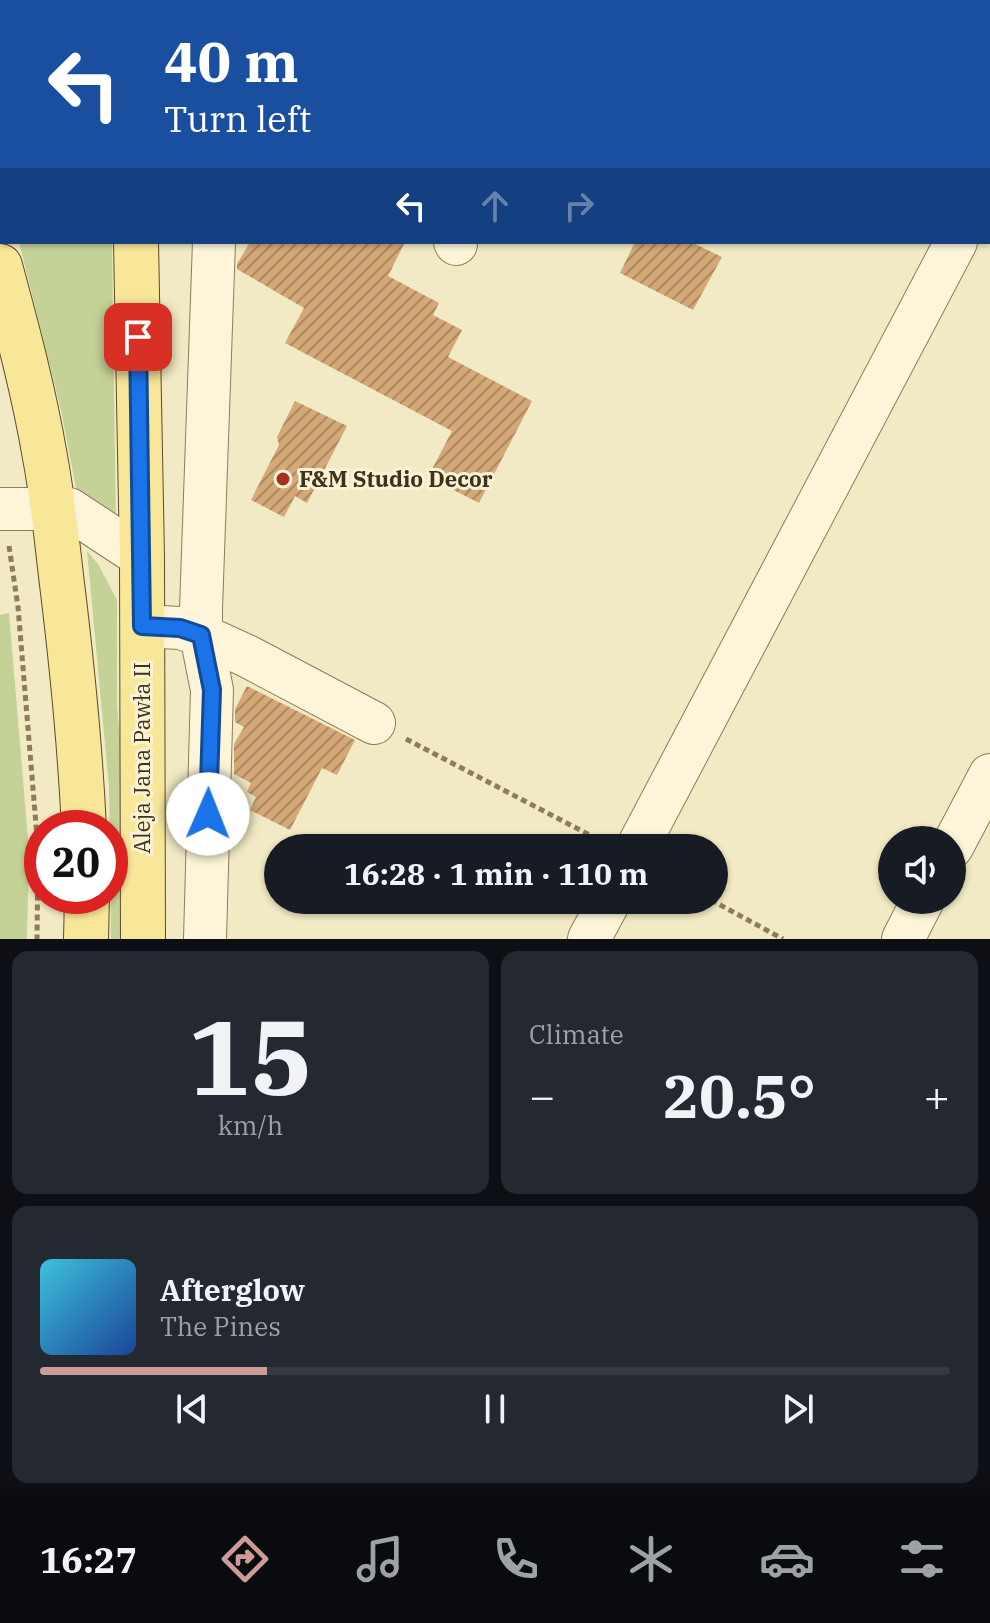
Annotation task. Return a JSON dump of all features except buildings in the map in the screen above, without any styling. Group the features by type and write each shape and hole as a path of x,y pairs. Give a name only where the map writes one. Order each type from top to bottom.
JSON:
{"main road":[{"name":"Aleja Jana Pawła II","path":"136,244 142,557 143,939"},
{"path":"0,266 45,455 71,652 83,810"},
{"path":"86,939 87,914"}],"lane":[{"path":"205,939 212,690 201,635 201,609 214,244"},
{"path":"644,834 955,244"},
{"path":"1,508 69,509 142,557"},
{"path":"142,626 180,628 201,635 374,723"},
{"path":"963,826 990,775"},
{"path":"589,939 602,914"},
{"path":"903,939 916,914"}],"path":[{"path":"1,508 18,607 38,849 37,939"},
{"path":"374,723 587,834"},
{"path":"728,909 783,939"}],"green space":[{"path":"20,244 112,244 116,529 79,504 61,410"},
{"path":"87,551 98,564 117,600 117,704 126,810 109,810"},
{"path":"9,613 26,810 24,914 28,914 27,939 0,939 0,615"},
{"path":"111,914 128,914 128,939 111,939"}],"place":[{"name":"F&M Studio Decor","path":"283,479"}],"route":[{"path":"138,337 142,626 180,628 201,635 212,690 208,814"}]}
